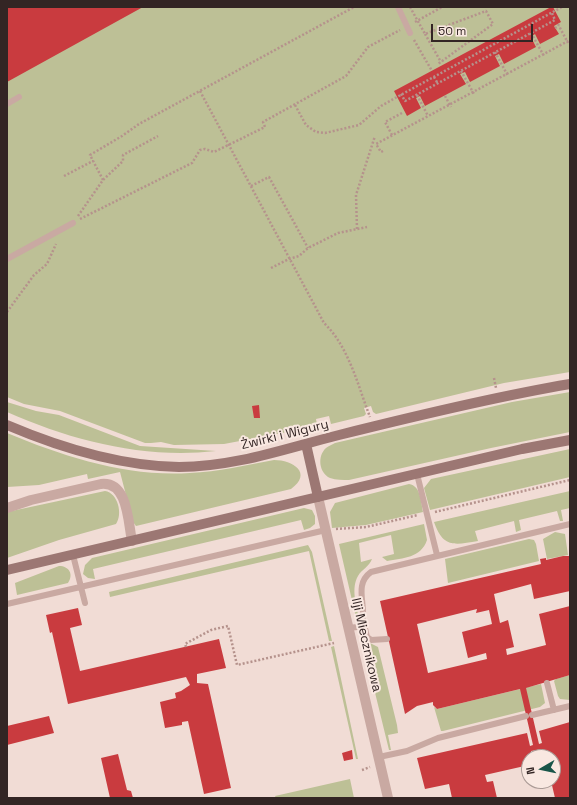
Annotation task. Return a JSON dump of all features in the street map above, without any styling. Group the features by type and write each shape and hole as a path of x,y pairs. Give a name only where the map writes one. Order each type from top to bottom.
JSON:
{"main road":[{"name":"Żwirki i Wigury","path":"7,425 79,451 155,466 181,467 218,464 258,457 489,400 570,384"},
{"path":"7,570 522,449 570,440"},
{"path":"306,444 318,497"}],"street":[{"path":"7,508 31,500 101,484 110,484 116,487 122,495 132,541"},
{"name":"Ilji Miecznikowa","path":"318,497 388,798"}],"lane":[{"path":"398,7 410,33"},
{"path":"7,104 19,97"},
{"path":"7,259 73,223"},
{"path":"417,474 437,555"},
{"path":"387,639 371,640 367,636 363,620 361,589 366,575 378,569 570,524"},
{"path":"7,604 326,530"},
{"path":"73,555 85,603"},
{"path":"349,628 360,625 363,620"},
{"path":"547,683 554,710"},
{"path":"379,757 407,751 438,738 570,706"}],"path":[{"path":"103,180 90,154 122,136 139,124 354,7"},
{"path":"410,7 439,63 493,24 483,7"},
{"path":"73,223 192,163 200,150 205,149 214,152 265,127 263,122 346,76 368,47 442,7"},
{"path":"295,104 306,125 316,132 325,133 359,125 381,106 401,94 562,7"},
{"path":"425,34 486,11"},
{"path":"401,94 405,101 438,84 555,20 552,13"},
{"path":"383,151 381,152 376,144 568,42 558,25 555,28"},
{"path":"410,33 432,71"},
{"path":"531,33 543,55"},
{"path":"495,52 507,75"},
{"path":"461,71 473,93"},
{"path":"434,76 438,84"},
{"path":"200,91 324,323 334,332 355,373 371,417"},
{"path":"417,95 428,116"},
{"path":"445,96 450,106"},
{"path":"392,135 385,122 402,113"},
{"path":"73,223 103,180 123,161 123,155 158,136"},
{"path":"357,229 356,195 375,136"},
{"path":"64,176 93,161"},
{"path":"251,186 269,176 308,248"},
{"path":"272,268 289,259 300,256 308,248 338,233 367,227"},
{"path":"7,312 34,275 47,264 55,245 59,240"},
{"path":"494,378 496,388"},
{"path":"326,530 366,527 570,480"},
{"path":"186,647 185,644 211,630 228,626 237,665 334,643"}],"green space":[{"path":"7,7 570,7 570,372 504,383 376,414 373,412 371,406 364,408 366,414 364,416 331,424 329,416 316,419 317,425 314,427 224,444 174,445 161,442 145,443 60,411 24,404 7,397"},
{"path":"570,392 570,432 349,480 337,480 326,476 320,464 323,451 335,443 512,402"},
{"path":"7,402 36,411 59,415 140,446 216,451 189,453 135,450 83,439 7,412"},
{"path":"7,433 51,450 96,464 143,472 190,473 222,470 274,460 288,462 294,465 298,468 300,478 291,489 136,526 133,522 120,472 88,479 87,474 39,485 7,487"},
{"path":"570,449 570,477 430,510 424,488 431,479"},
{"path":"409,484 413,485 418,491 423,512 366,525 332,528 330,512 335,503"},
{"path":"105,491 113,496 118,504 119,515 116,524 59,540 7,558 7,512"},
{"path":"570,491 570,508 561,510 563,521 560,521 557,511 519,520 521,530 516,532 514,521 475,531 478,541 456,544 450,543 441,536 434,522"},
{"path":"304,508 312,510 315,516 315,524 304,530 301,520 93,569 95,579 88,578 83,574 85,565 92,558"},
{"path":"424,524 427,540 424,546 416,554 405,558 387,561 382,557 394,554 391,535 359,543 361,562 372,559 358,576 356,581 354,591 359,618 357,622 339,544"},
{"path":"555,532 565,534 568,555 547,559 543,539"},
{"path":"529,539 534,540 536,544 539,561 448,583 445,559"},
{"path":"308,545 312,552 332,641 329,641 309,551 110,597 109,592"},
{"path":"59,566 63,566 70,571 71,577 68,583 17,595 15,583"},
{"path":"364,630 368,642 378,647 397,725 398,733 388,735 391,750 389,750 360,631"},
{"path":"334,646 358,759 356,759 331,647"},
{"path":"570,675 570,700 560,699 554,681"},
{"path":"541,684 545,703 540,707 441,731 434,707 437,709"},
{"path":"350,779 354,798 276,798 275,796"}],"building":[{"path":"7,7 143,7 7,82"},
{"path":"553,7 561,22 554,26 559,34 540,44 535,34 531,37 536,47 504,64 499,54 495,56 500,66 470,82 465,72 460,74 466,84 425,106 420,96 416,98 421,108 407,116 394,91"},
{"path":"259,405 260,418 254,418 252,406"},
{"path":"570,556 570,591 534,599 531,584 494,594 500,623 508,620 514,647 506,649 507,655 546,645 539,614 570,606 570,675 526,688 539,744 542,743 539,731 570,722 570,798 555,798 553,789 561,789 561,749 521,749 521,767 485,775 487,782 493,781 497,798 452,798 449,784 425,789 417,758 527,733 530,746 533,745 520,689 437,709 433,705 433,702 417,706 405,714 380,601 541,564 540,559 546,558 546,560","holes":["477,609 476,613 489,610 492,624 462,632 468,658 486,653 487,659 428,673 417,624"]},
{"path":"78,608 82,625 70,628 80,671 219,639 226,668 197,674 197,683 208,684 231,788 204,794 188,721 182,722 182,725 165,728 160,702 176,698 175,693 190,685 186,677 68,704 52,632 50,633 46,615"},
{"path":"49,716 54,733 7,745 7,726"},
{"path":"352,750 353,759 344,761 342,753"},
{"path":"118,754 127,790 131,791 133,798 110,798 101,758"}]}
